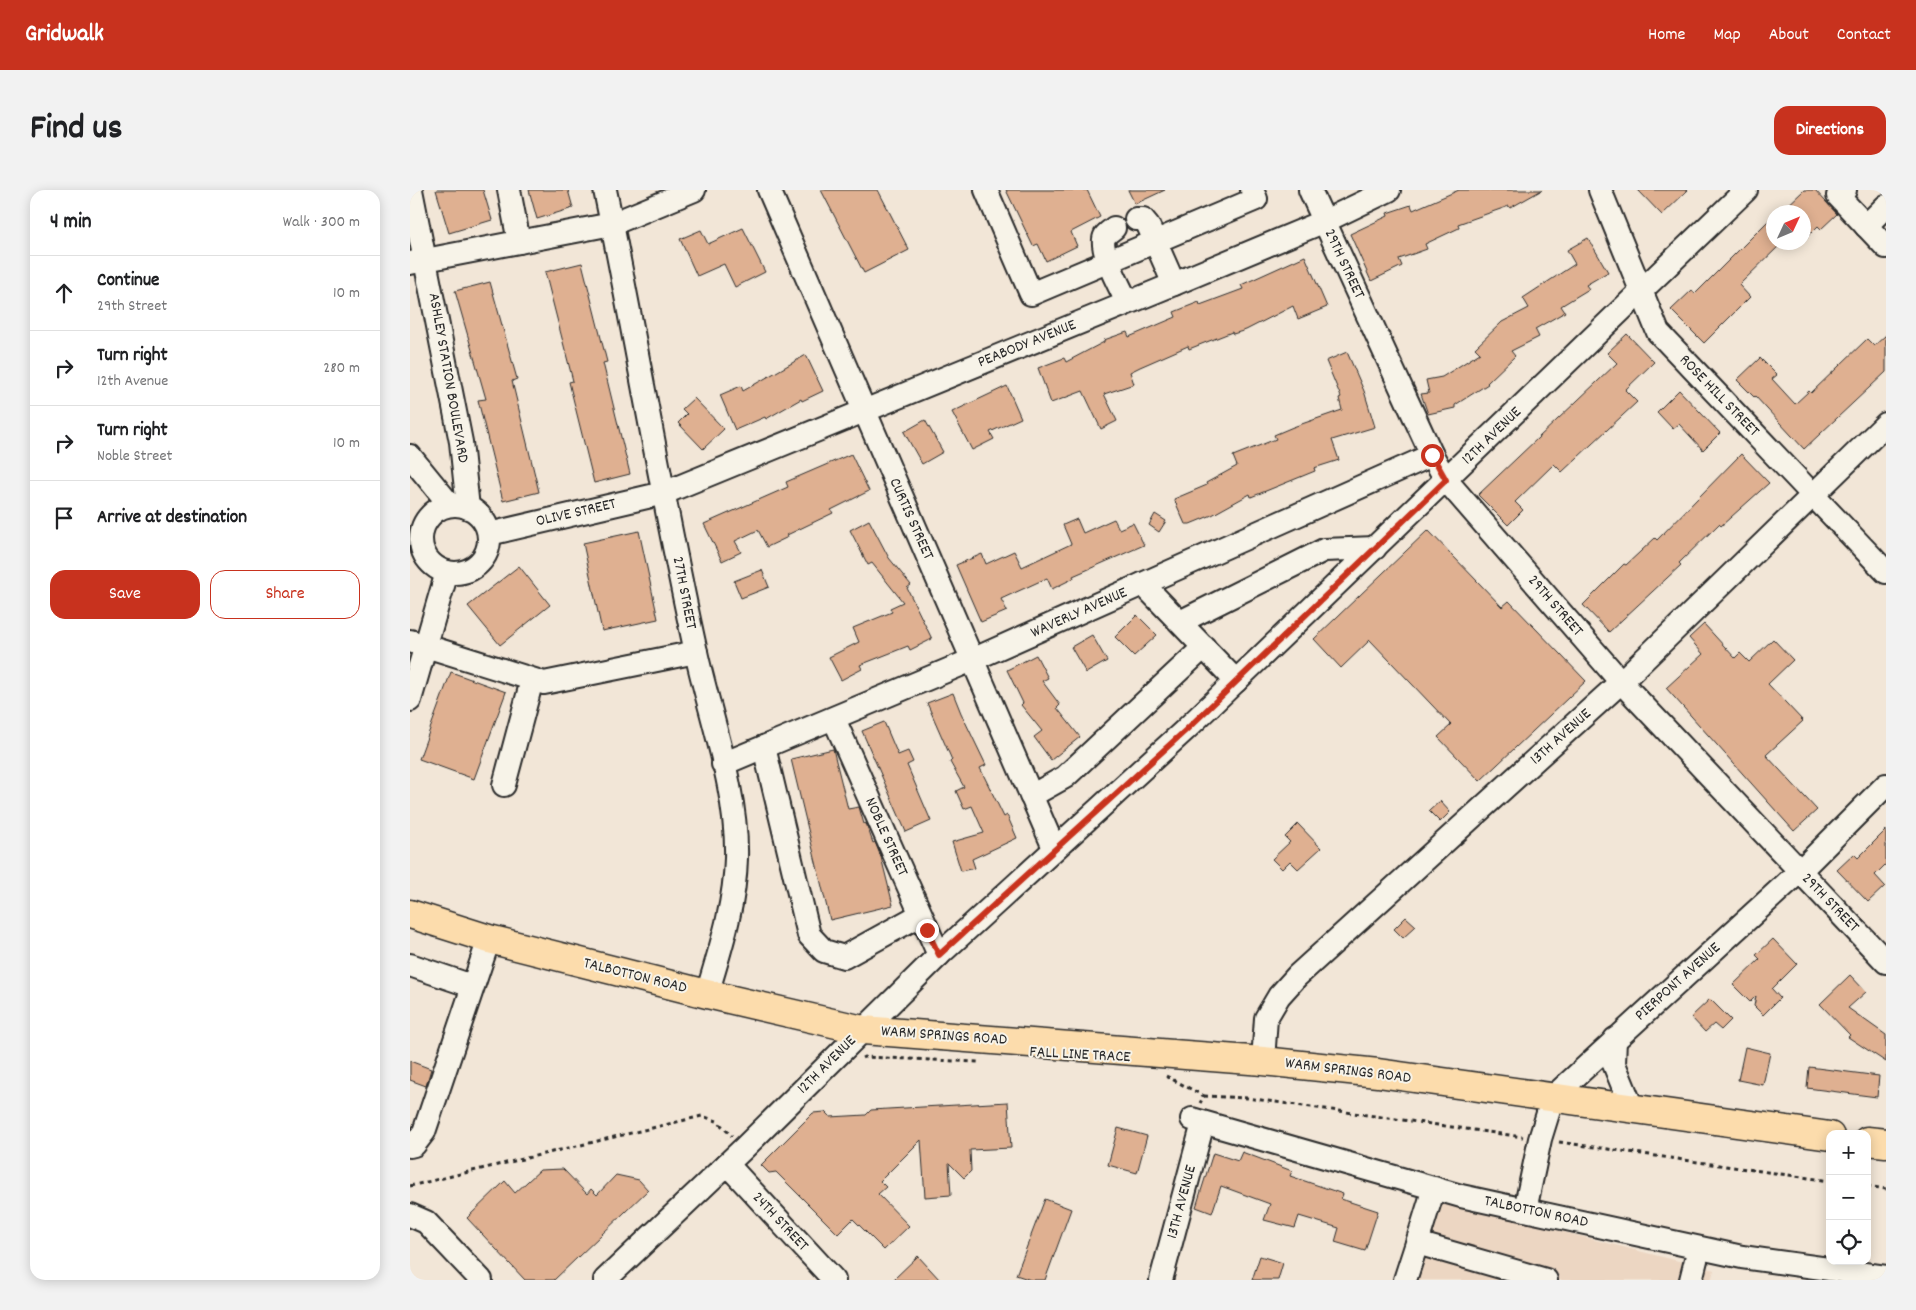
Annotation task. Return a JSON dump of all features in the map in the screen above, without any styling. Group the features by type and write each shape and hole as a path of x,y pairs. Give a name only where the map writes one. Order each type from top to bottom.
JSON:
{"main road":[{"name":"TALBOTTON ROAD","path":"410,914 489,938 706,994 863,1030"},
{"name":"WARM SPRINGS ROAD","path":"863,1030 1262,1061 1553,1097 1826,1135"},
{"path":"1871,1141 1886,1143"}],"street":[{"name":"ASHLEY STATION BOULEVARD","path":"411,190 418,262 461,442 459,506"},
{"path":"509,190 519,242"},
{"name":"27TH STREET","path":"605,190 696,652 723,764 735,825 736,858 728,921 706,994"},
{"path":"418,262 612,224 694,190"},
{"name":"CURTIS STREET","path":"769,190 1054,848"},
{"path":"986,190 1031,294 1256,199 1252,190"},
{"name":"29TH STREET","path":"1310,190 1432,455 1446,480 1621,682 1886,962"},
{"name":"PEABODY AVENUE","path":"664,493 1325,221 1389,190"},
{"name":"ROSE HILL STREET","path":"1600,190 1658,332 1886,572"},
{"name":"12TH AVENUE","path":"605,1280 744,1148 939,955 1236,681 1746,190"},
{"path":"1841,193 1866,226 1886,247"},
{"path":"1866,226 1886,206"},
{"path":"1136,219 1142,219 1148,226 1157,242 1174,284"},
{"path":"1114,228 1106,235 1104,243 1108,260 1127,302"},
{"name":"13TH AVENUE","path":"1262,1061 1266,1018 1279,996 1297,976 1621,682 1815,496 1886,424"},
{"name":"WAVERLY AVENUE","path":"723,764 972,660 1432,455"},
{"path":"410,456 459,506 478,514 485,523 489,534 489,545 485,555 478,564 469,570 458,573 447,572 437,568 429,560 423,551 416,526 433,513 459,506"},
{"name":"OLIVE STREET","path":"489,534 664,493"},
{"path":"1180,622 1324,550 1374,548"},
{"path":"410,700 418,643 447,572"},
{"path":"1143,584 1236,681"},
{"path":"418,643 544,684 696,652"},
{"path":"1032,796 1065,777 1204,647"},
{"path":"504,785 532,680"},
{"name":"NOBLE STREET","path":"834,719 939,955"},
{"path":"764,747 809,935 824,951 844,957 920,915"},
{"name":"PIERPONT AVENUE","path":"1525,1210 1540,1139 1553,1097 1800,872 1886,785"},
{"path":"410,1146 414,1145 424,1132 489,938"},
{"path":"410,965 472,986"},
{"path":"1615,1039 1614,1064 1632,1108"},
{"name":"13TH AVENUE","path":"1161,1280 1198,1121"},
{"name":"TALBOTTON ROAD","path":"1198,1121 1434,1188 1525,1210 1742,1257 1886,1277"},
{"name":"24TH STREET","path":"726,1164 834,1280"},
{"path":"1412,1276 1417,1243 1434,1188"},
{"path":"418,1219 480,1280"},
{"path":"1417,1243 1546,1280"},
{"path":"1691,1280 1699,1248"}],"path":[{"path":"857,1063 864,1057 982,1063"},
{"path":"1165,1075 1204,1096 1247,1098 1826,1180"},
{"path":"1198,1121 1204,1096"},
{"path":"410,1186 702,1116 717,1121 744,1148"},
{"path":"1871,1187 1886,1189"}],"shaded area":[{"path":"1421,1196 1714,1270 1711,1280 1395,1280"}],"building":[{"path":"436,190 483,190 492,220 449,233"},
{"path":"529,190 568,190 573,208 537,219"},
{"path":"821,190 878,190 909,250 864,273"},
{"path":"1006,190 1087,190 1100,217 1071,232 1077,246 1046,261 1038,244 1033,246"},
{"path":"1128,190 1165,190 1135,204"},
{"path":"1459,190 1542,190 1510,208 1509,206 1458,224 1459,228 1425,244 1427,249 1399,259 1402,266 1371,281 1350,234 1388,216 1387,213 1411,205 1413,210"},
{"path":"1638,190 1688,190 1662,215"},
{"path":"1804,190 1815,190 1837,214 1821,229 1818,226 1811,233 1811,205 1788,205"},
{"path":"1766,223 1766,250 1775,250 1739,285 1750,297 1704,343 1671,310 1692,290 1695,294"},
{"path":"743,228 765,272 735,287 724,264 697,276 680,239 701,230 708,244"},
{"path":"1588,238 1608,272 1586,285 1589,289 1561,306 1565,312 1535,329 1539,337 1511,351 1515,356 1488,384 1455,405 1455,408 1428,414 1421,394 1429,393 1426,380 1442,377 1480,353 1475,348 1502,322 1529,308 1523,298 1575,264 1567,250"},
{"path":"1305,256 1327,307 1298,319 1293,306 1246,330 1233,334 1232,332 1189,349 1188,346 1130,372 1134,384 1104,394 1117,421 1101,429 1083,391 1051,403 1038,368 1064,358 1066,362 1104,342 1104,340 1127,332 1129,337 1176,317 1174,312 1199,302 1200,305 1243,289 1241,285"},
{"path":"582,263 607,362 603,363 630,474 594,483 569,382 573,381 545,272"},
{"path":"490,282 517,379 512,381 539,492 503,501 478,400 486,399 455,291"},
{"path":"1627,334 1654,362 1625,390 1637,402 1562,472 1554,464 1515,502 1523,510 1508,525 1478,495 1617,363 1607,353"},
{"path":"1886,335 1886,372 1804,449 1755,396 1737,380 1760,358 1777,375 1772,379 1795,404 1809,391 1811,393 1867,339 1874,346"},
{"path":"1347,352 1364,391 1375,427 1332,440 1339,460 1314,468 1315,471 1251,497 1250,494 1212,515 1190,524 1185,524 1174,499 1207,485 1206,483 1237,466 1233,456 1276,439 1274,435 1342,410 1339,398 1341,397 1326,361"},
{"path":"806,355 823,391 802,401 801,399 766,419 765,417 735,430 720,395 741,386 743,391"},
{"path":"1007,386 1021,418 990,432 994,439 972,450 952,412"},
{"path":"1679,390 1720,433 1703,450 1679,424 1673,429 1657,412"},
{"path":"694,398 724,429 703,449 678,423 687,414 682,409"},
{"path":"925,420 943,452 922,464 904,432"},
{"path":"851,454 869,491 831,510 833,513 787,535 788,537 767,547 758,530 735,541 741,552 722,561 704,524 788,487 786,482"},
{"path":"1741,454 1769,483 1721,526 1719,524 1679,563 1681,565 1609,632 1583,605 1624,564 1626,565 1655,538 1657,540"},
{"path":"1155,514 1166,521 1159,532 1149,525"},
{"path":"1077,519 1083,533 1114,519 1119,529 1133,523 1144,545 1073,576 1074,578 1052,589 1047,578 1001,599 1007,611 981,622 956,565 982,554 986,564 1014,551 1022,567 1071,544 1063,525"},
{"path":"869,520 889,558 911,585 907,588 932,639 910,650 908,646 860,665 862,669 841,680 829,657 859,642 853,628 892,612 890,608 903,602 872,563 868,565 850,530"},
{"path":"1428,530 1502,607 1509,601 1586,681 1480,781 1438,737 1451,725 1370,640 1341,668 1314,639"},
{"path":"639,531 658,619 602,631 583,543"},
{"path":"519,566 550,605 500,645 468,606"},
{"path":"762,570 769,587 741,598 734,581"},
{"path":"1137,615 1157,635 1134,656 1115,637"},
{"path":"1704,624 1735,658 1740,653 1749,662 1773,639 1793,660 1768,684 1803,721 1766,755 1817,810 1794,831 1666,688 1703,654 1689,638"},
{"path":"1092,635 1107,661 1086,673 1071,647"},
{"path":"1036,655 1048,678 1042,681 1060,705 1057,708 1080,737 1051,760 1034,737 1042,731 1021,705 1023,703 1007,670"},
{"path":"451,672 506,692 474,779 419,759"},
{"path":"953,693 986,765 980,768 1004,817 1007,815 1017,838 972,859 975,868 961,871 952,842 984,833 972,806 964,809 956,791 964,787 950,762 952,760 927,703"},
{"path":"884,722 898,755 908,751 913,762 907,765 931,821 906,832 862,731"},
{"path":"833,749 848,809 859,807 864,824 866,823 873,843 875,842 881,857 893,905 830,920 791,759"},
{"path":"1440,801 1450,812 1440,822 1429,811"},
{"path":"1298,824 1321,848 1298,869 1290,861 1282,869 1272,859 1290,842 1285,837"},
{"path":"1886,830 1886,864 1875,875 1885,886 1868,902 1837,870 1854,854 1858,858"},
{"path":"1406,917 1416,926 1403,938 1394,929"},
{"path":"1773,939 1797,964 1772,989 1780,998 1763,1015 1754,1006 1756,996 1750,1002 1733,985 1760,959 1756,955"},
{"path":"1850,975 1866,992 1848,1008 1886,1035 1886,1062 1848,1037 1850,1035 1820,1004"},
{"path":"1710,999 1731,1020 1721,1030 1714,1024 1705,1032 1691,1017"},
{"path":"1745,1047 1770,1053 1763,1085 1738,1080"},
{"path":"410,1061 431,1069 426,1086 410,1080"},
{"path":"1809,1067 1879,1076 1877,1097 1807,1088"},
{"path":"1008,1102 1011,1148 970,1150 971,1171 964,1178 949,1163 951,1195 925,1197 921,1140 880,1181 886,1187 878,1194 909,1226 884,1250 853,1219 838,1234 776,1172 769,1173 761,1165 813,1113 825,1112 830,1117 866,1115 871,1110"},
{"path":"1118,1128 1147,1136 1137,1173 1108,1165"},
{"path":"1242,1152 1292,1171 1290,1176 1343,1194 1341,1199 1378,1211 1365,1251 1335,1242 1339,1228 1299,1216 1295,1228 1264,1220 1270,1204 1221,1186 1212,1213 1196,1207 1213,1153 1238,1161"},
{"path":"563,1169 587,1194 591,1189 597,1195 616,1175 639,1180 648,1190 554,1280 525,1280 467,1218 505,1181 515,1193 540,1170"},
{"path":"1045,1199 1071,1209 1045,1280 1031,1280 1016,1275"},
{"path":"918,1256 940,1280 893,1280"},
{"path":"1260,1256 1283,1263 1278,1280 1252,1280"}],"route":[{"path":"927,930 939,955 1054,848 1186,730 1446,480 1432,455"}]}
